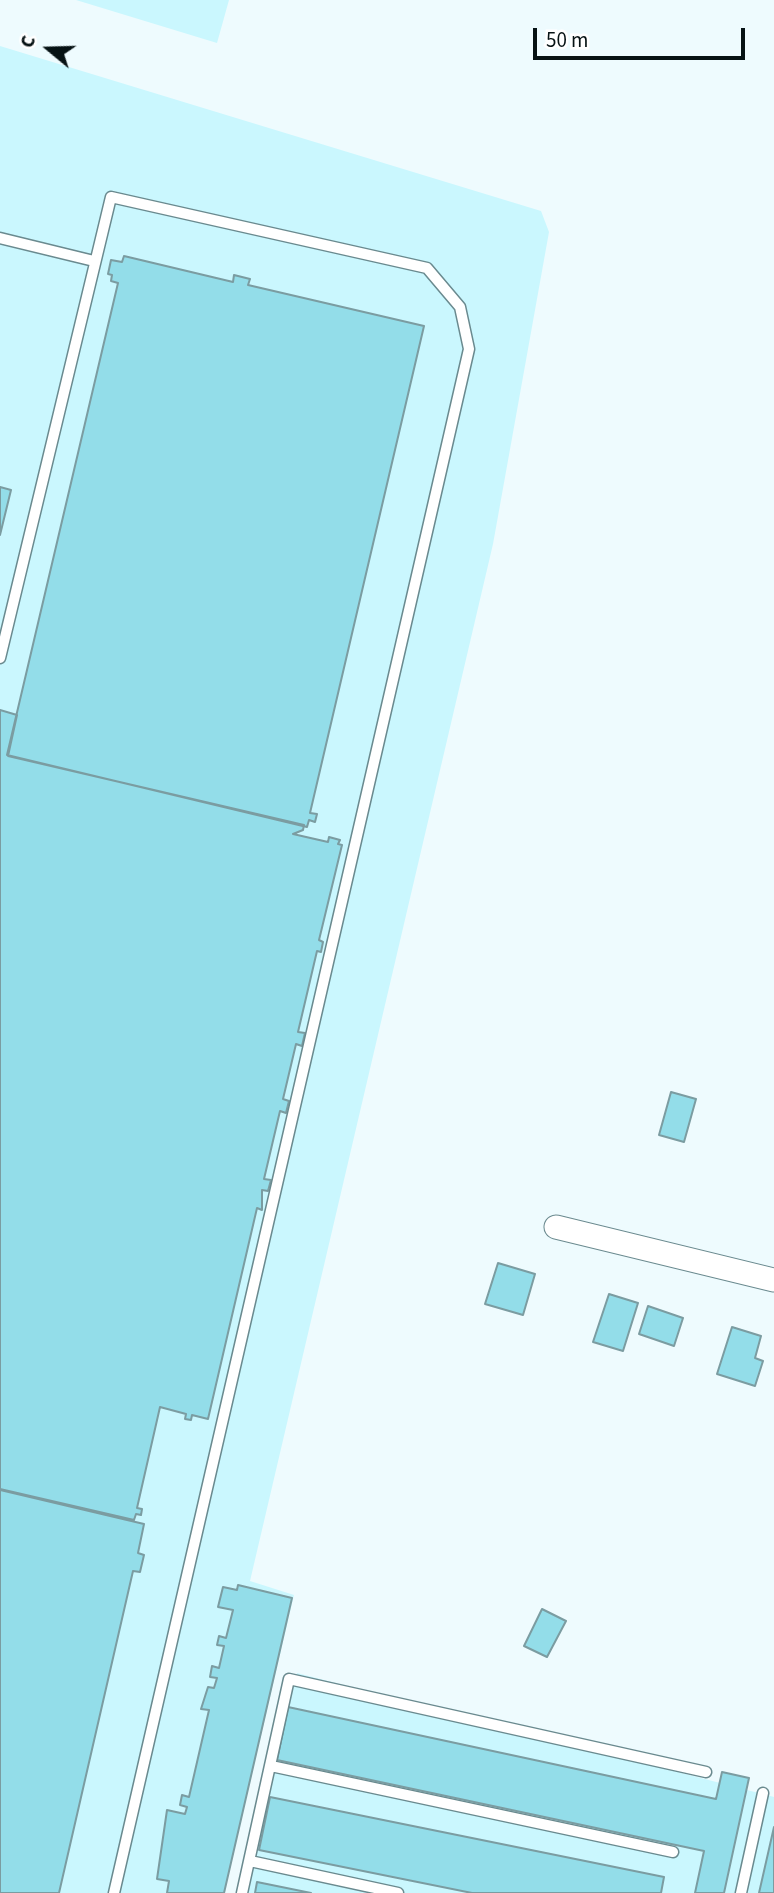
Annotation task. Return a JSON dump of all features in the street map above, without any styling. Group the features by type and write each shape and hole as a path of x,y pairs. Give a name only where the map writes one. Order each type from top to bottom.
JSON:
{"street":[{"path":"556,1227 774,1280"}],"lane":[{"path":"0,658 111,197 427,268 460,307 468,349 114,1893"},
{"path":"0,238 94,261"},
{"path":"242,1893 289,1679 706,1772"},
{"path":"271,1766 673,1852"},
{"path":"741,1893 763,1793"},
{"path":"250,1861 398,1893"}],"shaded area":[{"path":"76,0 229,0 217,43"},
{"path":"0,46 541,211 549,232 493,544 250,1581 294,1595 224,1893 0,1893"},
{"path":"297,1673 774,1797 774,1893 241,1893"}],"building":[{"path":"124,256 233,282 234,275 250,279 248,285 424,326 310,813 317,814 315,822 309,820 307,827 7,755 118,283 111,281 112,275 108,274 111,260 122,262"},
{"path":"0,487 11,490 0,535"},
{"path":"0,710 17,715 8,756 304,825 303,830 293,834 328,842 329,837 340,840 338,844 342,845 319,940 323,942 321,952 317,951 298,1032 305,1033 302,1046 296,1044 283,1099 289,1101 286,1113 280,1111 264,1179 271,1180 268,1191 262,1190 262,1210 257,1208 208,1419 192,1415 191,1420 185,1419 186,1414 160,1407 137,1508 142,1509 141,1515 136,1514 134,1520 0,1489"},
{"path":"671,1092 696,1099 684,1142 659,1135"},
{"path":"498,1263 535,1274 523,1315 485,1304"},
{"path":"609,1294 638,1303 623,1351 593,1342"},
{"path":"648,1306 683,1318 674,1346 639,1334"},
{"path":"732,1327 761,1336 755,1358 763,1361 755,1386 717,1374"},
{"path":"0,1490 144,1524 138,1553 144,1555 140,1572 133,1571 59,1893 0,1893"},
{"path":"238,1585 292,1598 224,1893 167,1893 169,1881 157,1879 167,1810 185,1814 187,1807 180,1805 182,1795 189,1797 209,1710 201,1709 208,1687 214,1688 217,1678 210,1677 212,1666 219,1668 224,1646 217,1645 219,1636 226,1638 233,1610 218,1607 223,1587 237,1590"},
{"path":"542,1609 566,1621 547,1657 524,1646"},
{"path":"288,1707 716,1799 722,1772 749,1778 724,1893 695,1893 704,1851 277,1760"},
{"path":"270,1797 664,1877 661,1893 472,1893 259,1850"},
{"path":"774,1827 774,1893 759,1893"},
{"path":"257,1882 311,1893 255,1893"}]}
